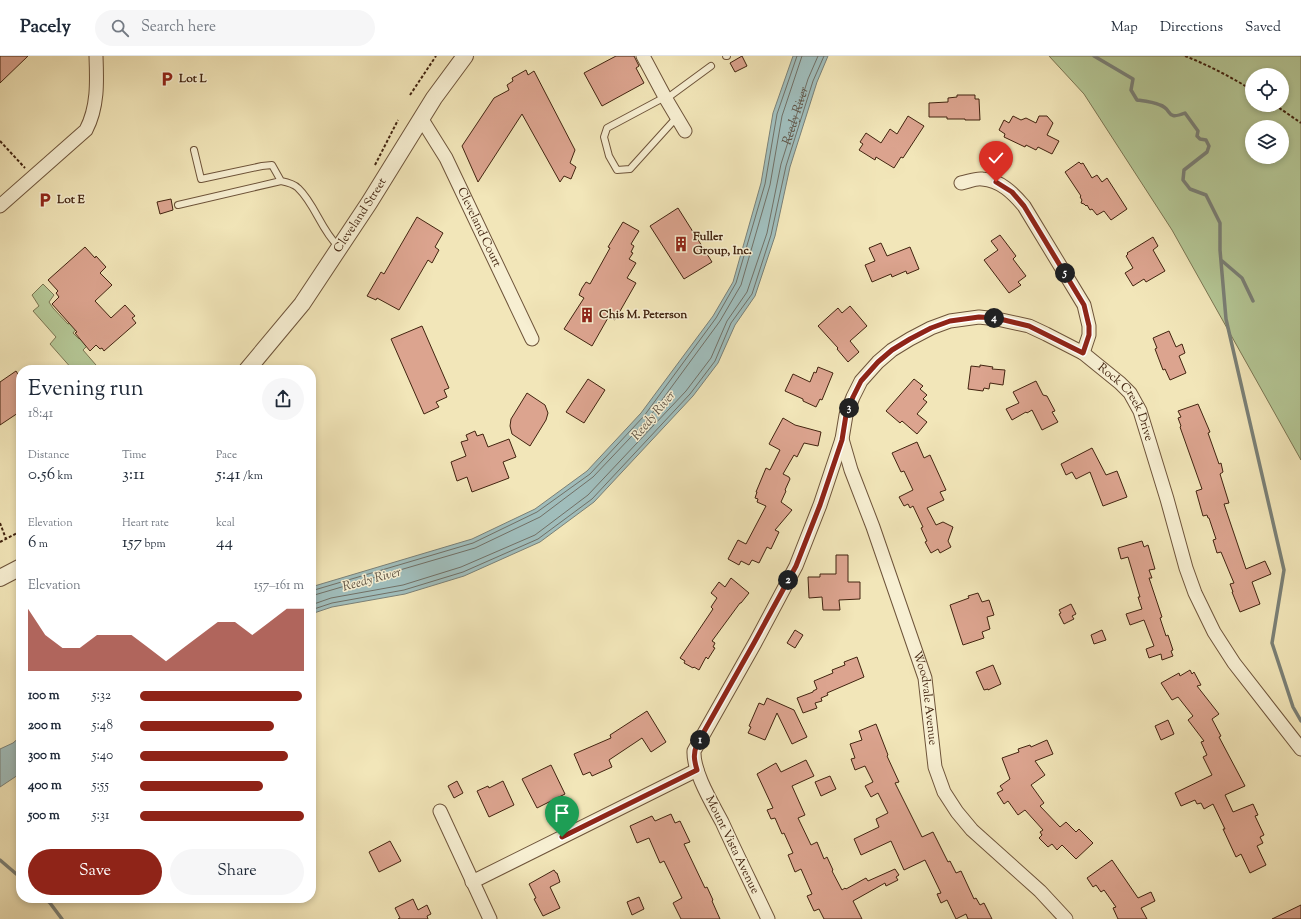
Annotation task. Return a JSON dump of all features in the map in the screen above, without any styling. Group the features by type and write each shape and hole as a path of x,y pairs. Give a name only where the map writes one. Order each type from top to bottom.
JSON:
{"street":[{"path":"0,206 86,130 92,119 96,100 96,56"},
{"name":"Cleveland Street","path":"251,365 302,304 340,248 434,98 465,56"},
{"path":"644,57 665,98 685,131"},
{"name":"Cleveland Court","path":"421,118 446,158 532,339"},
{"path":"961,183 982,179 996,182 1012,192 1024,206 1084,305 1089,326 1089,335 1083,353"},
{"name":"Rock Creek Drive","path":"697,770 694,752 697,744 796,566 820,505 842,440 846,415 861,381 878,362 892,350 910,339 931,328 950,321 979,317 996,318 1029,326 1083,353 1130,393 1140,410 1186,568 1198,599 1224,650 1301,750"},
{"name":"Woodvale Avenue","path":"842,440 851,470 873,527 925,678 936,766 944,792 956,812 972,830 1040,892 1066,919"},
{"path":"0,578 16,570"},
{"path":"472,882 697,770"},
{"name":"Mount Vista Avenue","path":"697,770 768,919"},
{"path":"440,811 490,919"}],"lane":[{"path":"677,117 630,169 617,170 609,156 604,137 607,128 665,98 711,66"},
{"path":"194,150 200,178 262,166 272,166 281,180"},
{"path":"178,205 281,180 297,186 313,207 333,242 340,248"}],"path":[{"path":"410,95 436,56"},
{"path":"1185,56 1232,78 1245,86"},
{"path":"1285,112 1301,123"},
{"path":"0,141 34,177"},
{"path":"0,523 6,539"},
{"path":"0,542 16,534"}],"green space":[{"path":"1049,56 1301,56 1301,460 1172,230 1084,94"},
{"path":"43,284 54,295 49,302 68,324 71,323 77,328 73,333 79,339 82,337 89,344 83,350 96,365 69,365 50,344 56,337 33,311 39,306 32,295"}],"water":[{"name":"Reedy River","path":"793,56 828,56 817,82 790,167 775,236 755,296 735,325 718,363 693,396 594,502 540,542 464,576 405,594 332,607 316,612 316,586 472,539 535,509 587,471 641,413 713,316 733,282 761,183 773,113"},
{"path":"16,740 16,776 0,787 0,749"}],"building":[{"path":"0,56 28,56 0,83"},
{"path":"616,56 634,56 639,66 636,68 644,83 602,106 584,73"},
{"path":"742,56 747,66 735,72 730,63"},
{"path":"526,70 528,75 534,71 575,150 570,163 576,167 571,179 564,176 560,182 522,114 478,182 462,146 494,98 509,90 507,85 513,81 512,78"},
{"path":"957,95 975,95 975,99 979,99 980,120 929,117 929,103 948,102 948,98 957,97"},
{"path":"908,116 924,126 903,158 901,157 894,168 876,157 875,160 859,150 863,144 860,142 866,133 881,143 890,129 897,134"},
{"path":"1013,116 1021,120 1026,118 1036,123 1039,116 1047,116 1053,123 1047,135 1059,141 1052,154 1038,147 1036,150 1026,145 1025,147 1004,137 1005,134 999,130 1004,120 1009,123"},
{"path":"1079,162 1081,164 1083,163 1092,178 1097,175 1102,182 1107,178 1127,209 1111,220 1104,211 1097,215 1092,209 1090,210 1087,205 1086,206 1081,203 1081,196 1065,172"},
{"path":"171,199 173,210 160,214 157,202"},
{"name":"Fuller Group, Inc.","path":"678,208 712,262 684,279 650,226"},
{"path":"417,217 443,233 435,247 439,250 432,263 428,260 399,310 377,298 376,300 367,296 381,272 384,274"},
{"path":"623,222 639,231 631,244 634,246 631,252 633,253 629,259 636,263 627,278 636,283 615,320 609,316 592,346 564,329 584,298 579,295 582,288 586,282 590,284 610,248 608,247"},
{"path":"1000,235 1016,256 1013,259 1026,276 1018,282 1021,285 1009,293 984,260 998,250 991,241"},
{"path":"1153,237 1158,246 1153,250 1165,271 1146,282 1144,279 1133,286 1125,273 1133,268 1126,256 1128,254 1127,253"},
{"path":"881,243 887,256 910,247 919,269 907,274 906,271 892,277 891,274 872,282 865,265 875,261 869,248"},
{"path":"85,247 106,267 100,273 112,285 95,301 111,318 125,305 135,316 132,318 136,323 104,351 96,345 90,351 75,333 77,332 52,304 59,297 56,293 58,291 48,280"},
{"path":"850,306 867,326 850,341 859,352 848,362 837,349 838,348 818,326 838,308 842,313"},
{"path":"422,326 449,388 444,390 447,397 436,402 439,407 424,414 391,339"},
{"path":"1169,331 1176,347 1182,344 1185,353 1179,356 1186,373 1170,380 1165,369 1163,370 1155,349 1157,348 1153,338"},
{"path":"980,365 993,367 992,369 1005,370 1003,385 990,383 989,389 984,388 983,391 968,389 971,366 980,367"},
{"path":"818,367 833,373 822,400 820,399 816,407 785,391 793,374 810,382"},
{"path":"16,371 16,414 0,425 0,382"},
{"path":"588,379 605,390 584,423 566,412"},
{"path":"914,379 923,386 920,389 927,395 923,399 927,402 917,414 927,422 917,434 902,421 900,423 886,411"},
{"path":"1036,381 1043,395 1047,396 1055,411 1052,412 1058,422 1042,430 1032,410 1012,420 1006,409 1019,403 1013,392"},
{"path":"527,393 545,405 548,413 546,420 530,446 512,434 510,426 511,419"},
{"path":"1198,404 1210,432 1208,433 1219,464 1221,463 1223,472 1220,474 1229,503 1224,504 1246,569 1265,561 1271,574 1252,582 1260,604 1240,612 1230,584 1234,583 1221,552 1217,553 1213,540 1216,539 1209,518 1207,515 1203,516 1196,491 1202,489 1178,418 1181,417 1178,411"},
{"path":"783,418 795,425 821,432 818,446 804,443 797,457 794,455 783,474 790,479 781,502 792,510 775,530 779,532 771,549 767,547 759,563 752,560 749,565 741,561 739,565 728,559 738,540 746,544 766,506 757,502 758,499 755,498 756,492 766,468 770,470 780,450 769,444"},
{"path":"475,431 477,436 483,434 488,447 509,439 516,457 503,462 509,478 472,492 467,477 457,481 451,462 466,456 461,442 468,440 466,435"},
{"path":"917,442 924,458 930,455 946,490 940,492 944,500 927,508 936,525 943,522 953,527 948,541 951,547 940,553 938,549 931,553 925,542 927,541 921,528 923,527 913,506 910,508 908,504 904,506 899,497 913,490 904,471 901,472 892,453"},
{"path":"1092,448 1106,475 1117,471 1127,497 1103,506 1090,472 1076,479 1072,472 1066,475 1061,464"},
{"path":"1142,541 1144,547 1148,545 1155,569 1149,570 1152,578 1149,578 1162,617 1160,618 1166,636 1168,635 1173,650 1171,651 1173,656 1162,660 1161,654 1149,658 1146,649 1154,646 1144,620 1130,625 1126,614 1142,609 1128,557 1121,559 1118,548"},
{"path":"836,555 848,555 848,582 860,582 860,599 839,600 840,610 823,610 822,597 809,598 808,577 820,577 820,574 836,574"},
{"path":"731,578 749,593 712,641 715,643 713,647 715,648 708,659 706,657 699,670 694,667 693,668 684,663 685,661 680,658 713,609 711,607 717,598 711,593 719,582 725,587"},
{"path":"978,593 982,602 989,600 994,615 987,617 990,629 982,632 984,638 963,645 950,605"},
{"path":"1071,604 1076,614 1072,616 1074,619 1064,624 1059,614 1061,613 1059,610"},
{"path":"795,630 803,635 795,648 787,643"},
{"path":"1102,630 1106,640 1094,644 1091,635"},
{"path":"857,657 864,677 827,693 828,695 821,698 822,701 815,703 817,708 803,713 797,698 817,689 814,681 833,673 832,670 845,665 844,662"},
{"path":"993,665 1001,684 988,690 984,690 976,672"},
{"path":"1190,670 1192,674 1194,672 1201,685 1197,686 1219,714 1212,719 1221,736 1219,737 1245,786 1225,795 1233,812 1253,804 1258,815 1255,816 1264,835 1260,837 1263,843 1257,846 1266,865 1250,873 1241,854 1236,857 1213,804 1204,809 1201,803 1197,804 1195,800 1181,806 1175,793 1212,775 1203,757 1207,755 1201,742 1204,741 1188,720 1193,716 1178,697 1172,700 1161,683 1179,673 1180,676"},
{"path":"767,698 794,710 807,737 792,744 777,713 765,740 748,733 751,727 749,726 759,703 764,705"},
{"path":"647,711 666,742 651,752 642,738 609,760 612,767 592,776 590,772 583,775 574,754 611,738 610,735"},
{"path":"1168,720 1174,734 1161,740 1155,726"},
{"path":"876,724 888,755 887,756 899,782 895,783 922,837 933,832 948,862 950,861 956,873 961,871 974,899 976,898 980,905 984,903 992,919 968,919 966,914 956,919 947,900 941,903 937,894 941,893 925,860 904,870 891,841 861,855 854,839 879,827 876,819 888,813 878,793 871,797 865,786 873,782 865,766 855,770 851,759 855,758 850,744 862,740 859,731"},
{"path":"1047,740 1053,754 1035,761 1045,775 1031,785 1044,803 1040,806 1060,827 1066,822 1076,832 1079,829 1093,843 1076,859 1062,845 1057,850 1052,844 1048,847 1039,838 1042,835 1040,832 1043,830 1025,810 1018,815 1008,801 1004,804 997,793 1003,790 1000,786 1010,779 1002,758 1019,752 1018,749 1030,745 1031,747"},
{"path":"806,760 814,776 792,786 805,815 798,818 811,845 817,842 824,859 827,857 833,870 832,871 842,890 866,878 868,881 895,869 899,875 896,877 898,880 886,886 885,883 853,901 862,919 824,919 819,909 814,911 807,896 812,894 801,869 795,872 788,855 793,853 784,833 782,834 775,818 771,819 767,810 773,808 757,774 776,763 781,772"},
{"path":"551,765 565,794 537,808 522,779"},
{"path":"830,776 836,789 821,796 815,782"},
{"path":"457,781 463,793 454,798 448,786"},
{"path":"503,781 514,805 489,817 477,791 488,786 489,788"},
{"path":"671,814 675,823 680,821 690,842 684,844 705,888 707,887 720,919 681,919 673,903 682,898 664,861 660,863 649,838 637,843 630,826 652,816 655,821"},
{"path":"390,841 401,861 379,872 369,852"},
{"path":"1112,860 1138,898 1151,892 1155,901 1141,908 1147,919 1118,919 1113,908 1116,907 1104,890 1101,892 1096,885 1093,887 1087,878"},
{"path":"554,870 557,873 560,882 550,887 560,908 543,916 534,899 536,898 529,884"},
{"path":"639,897 644,909 632,915 627,902"},
{"path":"413,899 418,910 427,905 431,914 427,916 428,919 398,919 400,918 395,908"},
{"path":"1301,905 1301,919 1272,919"}],"waterway":[{"path":"1094,56 1133,79 1131,90 1137,100 1160,105 1174,116 1185,113 1198,131 1197,136 1200,139 1206,140 1209,146 1207,152 1184,170 1183,180 1190,189 1206,195 1220,223 1220,250 1226,319 1284,570 1272,643 1293,707 1301,721"},
{"path":"1221,260 1242,278 1253,301"},
{"path":"0,860 16,874"},
{"path":"50,903 62,919"}],"place":[{"name":"Lot L","path":"167,79"},
{"name":"Lot E","path":"45,200"},
{"name":"Fuller Group, Inc.","path":"681,244"},
{"name":"Chis M. Peterson","path":"587,315"}],"route":[{"path":"562,837 697,770 694,759 694,752 697,744 796,566 820,505 842,440 846,415 853,397 861,381 878,362 892,350 931,328 950,321 979,317 996,318 1029,326 1083,353 1089,335 1089,326 1084,305 1024,206 1012,192 996,182"}]}
